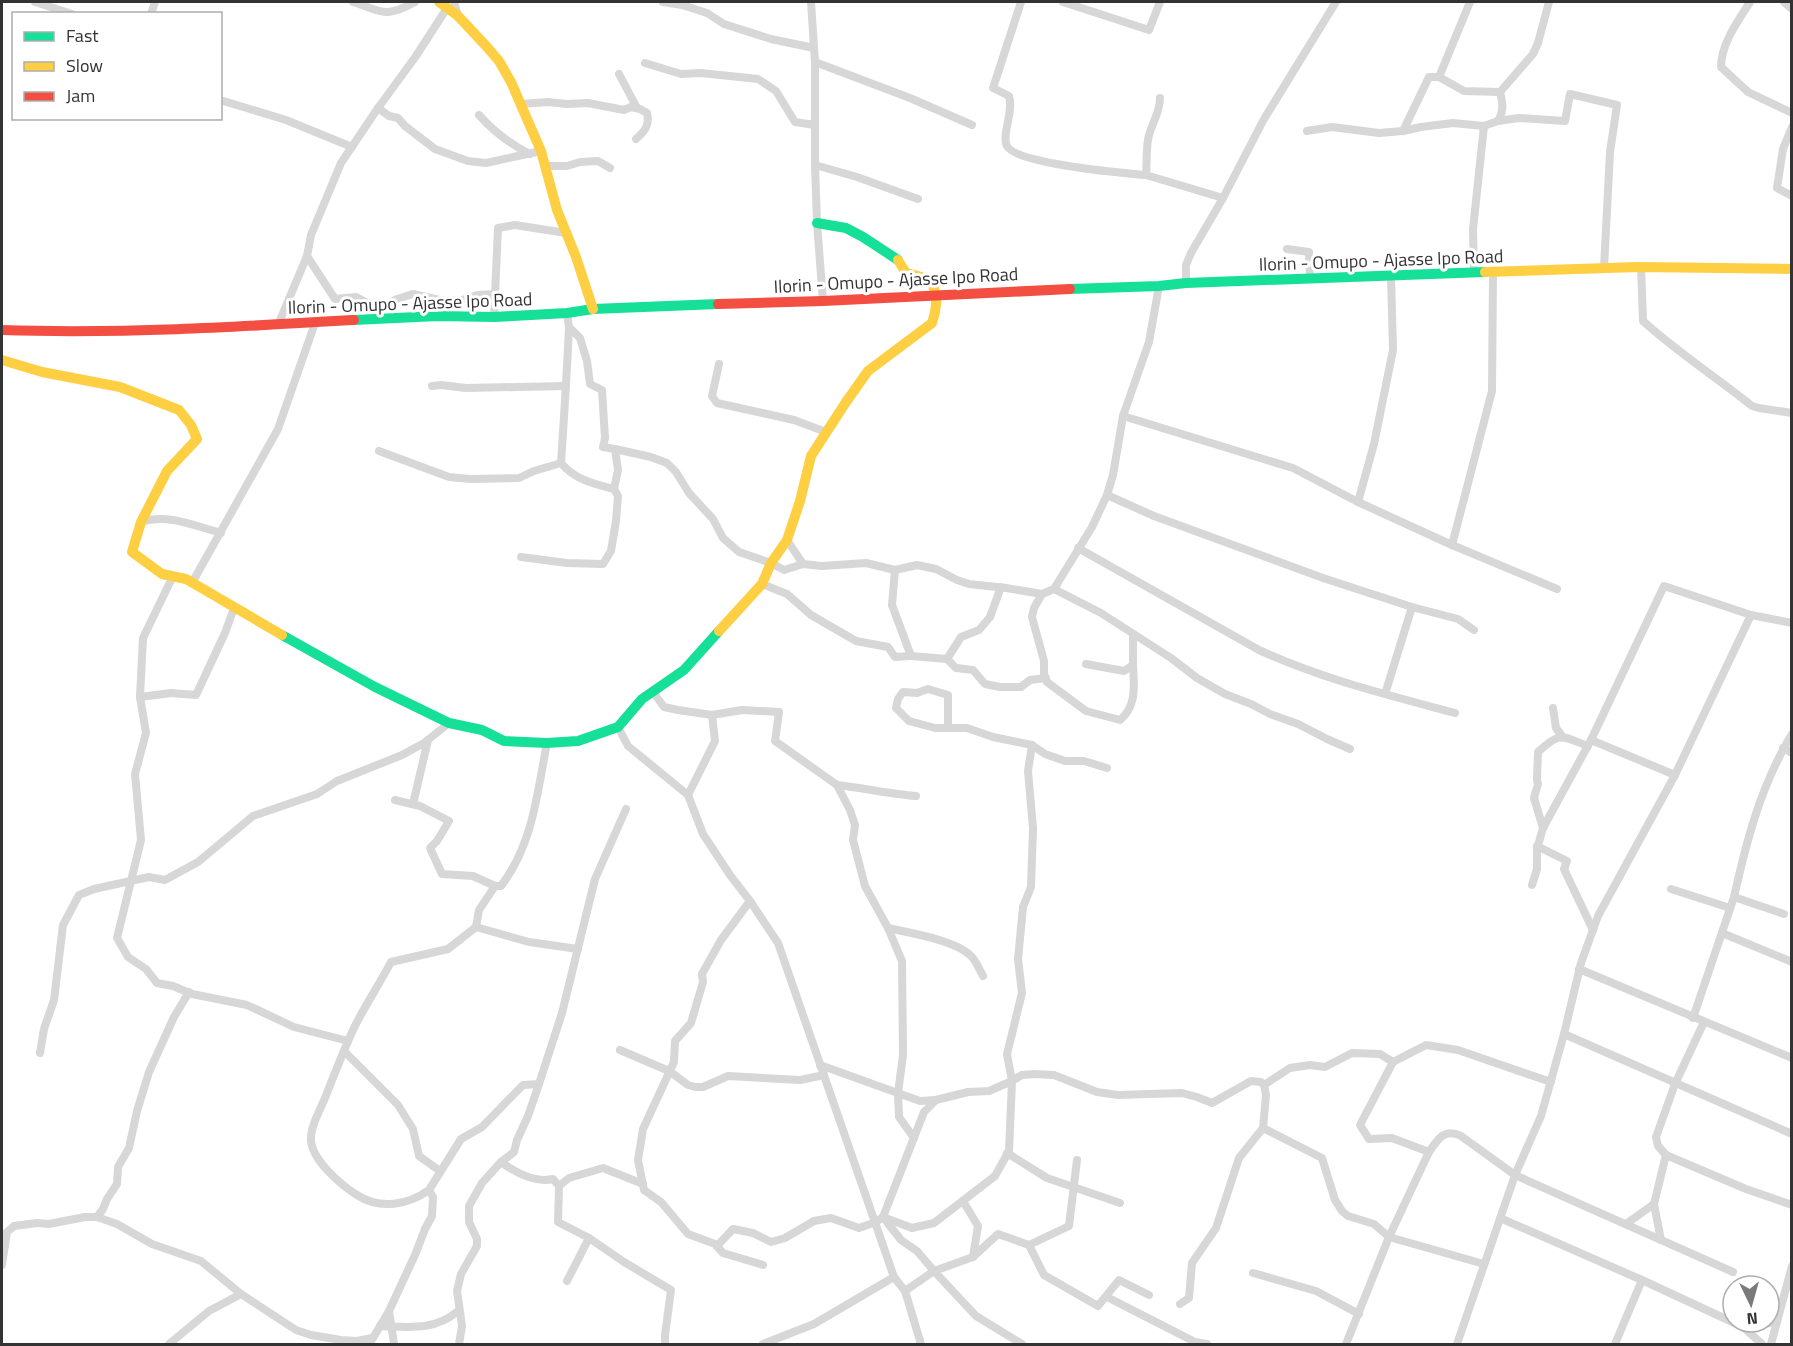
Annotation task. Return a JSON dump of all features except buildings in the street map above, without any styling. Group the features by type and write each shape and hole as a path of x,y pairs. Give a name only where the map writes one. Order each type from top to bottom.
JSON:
{"main road":[{"path":"446,4 499,61 520,104 535,152 545,166 557,210 593,309"},
{"path":"2,360 42,372 120,387 179,410 191,425 197,439 166,471 141,522 132,552 162,574 186,579 375,687 449,723 482,730 504,741 547,743 578,741 618,727 642,699 684,670 762,584 771,563 787,540 811,456 826,432 868,371 932,323 935,312 935,295 930,282 906,273 898,260 879,246 846,228 817,223"},
{"name":"Ilorin - Omupo - Ajasse Ipo Road","path":"2,330 146,331 315,323 378,314 494,317 567,313 593,309 823,301 1186,283 1604,268 1791,269"}],"street":[{"path":"35,2 66,12"},
{"path":"353,2 383,13 415,2"},
{"path":"663,2 708,13 724,24 771,39 814,48"},
{"path":"705,2 708,13"},
{"path":"811,2 815,62 814,165 823,301"},
{"path":"1021,2 993,88 1009,96 1011,103 1005,138 1008,148 1015,154 1036,160 1092,170 1146,175 1222,198"},
{"path":"1063,2 1149,30 1160,2"},
{"path":"1186,283 1186,265 1191,253 1264,119 1336,2"},
{"path":"1439,77 1470,2"},
{"path":"1500,93 1533,54 1549,2"},
{"path":"1750,2 1732,32 1721,58 1721,67 1748,92 1791,113"},
{"path":"1784,2 1791,9"},
{"path":"278,325 307,256 311,235 341,163 416,56 446,4"},
{"path":"815,62 910,98 972,125"},
{"path":"645,63 681,74 701,73 758,79 776,91 795,122 815,125"},
{"path":"619,74 637,108"},
{"path":"1403,131 1429,77 1439,77 1464,91 1500,93"},
{"path":"1498,121 1503,113 1500,93"},
{"path":"1307,131 1332,127 1379,133 1454,123 1484,126 1519,118 1565,121 1570,94 1617,105 1610,152 1604,268"},
{"path":"1146,175 1147,142 1158,114 1160,98"},
{"path":"222,101 286,120 352,147"},
{"path":"520,104 588,103 624,110 631,107 637,108 647,113 649,121 645,130 636,139"},
{"path":"378,108 389,116 398,118 435,148 468,161 486,163 535,152"},
{"path":"479,115 505,140 535,152"},
{"path":"1474,273 1473,229 1484,126"},
{"path":"1791,127 1783,149 1777,189 1791,196"},
{"path":"545,166 567,166 580,162 598,161 610,168"},
{"path":"814,165 857,177 918,199"},
{"path":"494,317 498,228 515,225 566,233"},
{"path":"1287,249 1309,252 1310,279"},
{"path":"307,256 335,299 356,297 378,314 397,299 413,294 453,303 477,295 495,294"},
{"path":"1641,267 1643,321 1662,339 1718,378 1752,406 1791,412"},
{"path":"1452,545 1492,391 1493,273"},
{"path":"1358,502 1374,444 1394,350 1390,276"},
{"path":"569,327 580,338 587,361 590,384 602,390 605,438 603,447 651,457 667,464 713,519 723,538 739,552 784,570 803,564 822,566 866,563 895,570 917,565 928,566 969,584 1042,594 1054,589 1092,527 1107,495 1113,475 1123,416 1149,342 1159,286"},
{"path":"567,313 569,327 561,463 569,471 591,484 614,489"},
{"path":"192,583 278,429 315,323"},
{"path":"719,364 712,396 717,403 794,420 826,432"},
{"path":"432,386 466,388 566,386"},
{"path":"1123,416 1293,468 1358,502 1557,589"},
{"path":"521,557 603,564 611,551 614,536 618,496 614,489 618,470 615,449"},
{"path":"379,451 449,477 461,479 519,478 561,463"},
{"path":"1107,495 1154,516 1270,559 1412,607 1458,619 1474,630"},
{"path":"141,522 151,518 164,518 221,533"},
{"path":"787,540 803,564"},
{"path":"1078,549 1259,650 1315,674 1455,713"},
{"path":"895,570 892,605 911,656"},
{"path":"173,576 143,638 140,697 146,733 135,774 141,840 117,938 128,957 146,969 158,983 189,993 247,1005 294,1027 348,1041"},
{"path":"762,584 787,594 811,615 856,641 888,647 895,657 947,659 956,668 974,670 985,684 1000,687 1021,687 1030,680 1046,678"},
{"path":"1532,885 1537,869 1538,846 1543,828 1590,743 1664,586 1751,615 1791,623"},
{"path":"947,659 961,637 979,630 990,617 1001,587"},
{"path":"1054,589 1101,614 1225,694 1298,724 1350,749"},
{"path":"1042,594 1032,617 1047,682 1086,711 1120,720 1127,714 1135,693 1133,634"},
{"path":"1385,694 1412,607"},
{"path":"140,697 171,693 196,695 234,608"},
{"path":"1456,1344 1515,1175 1541,1116 1579,969 1598,916 1675,775 1751,615"},
{"path":"1086,664 1124,671 1133,665"},
{"path":"948,728 948,695 928,689 916,693 903,692 898,699 896,708 909,721 936,728 948,728 967,728 993,737 1032,745 1045,754 1065,761 1084,761 1107,768"},
{"path":"653,692 664,707 678,710 712,715 742,710 779,712 775,741 837,786 855,825 854,840 865,886 888,928 902,961 903,1055 898,1092 899,1118 915,1138"},
{"path":"1553,708 1556,728 1562,736"},
{"path":"688,795 715,741 712,715"},
{"path":"40,1053 44,1029 54,1000 63,924 79,895 94,889 149,877 165,880 198,862 254,816 317,794 338,781 389,761 428,740 449,723"},
{"path":"618,727 628,746 688,795 703,834 778,943 820,1065 880,1219 894,1277 905,1291 921,1344"},
{"path":"1693,1018 1734,897 1752,826 1770,775 1791,734"},
{"path":"1543,828 1534,798 1538,784 1538,752 1555,737 1562,736 1590,743 1675,775"},
{"path":"414,804 428,740"},
{"path":"395,800 420,806 448,821 437,841 430,848 442,874 473,876 495,886 501,886 510,874 526,840 547,743"},
{"path":"717,1246 733,1229 753,1233 771,1242 785,1238 814,1221 831,1218 859,1228 880,1219 912,1228 934,1223 995,1176 1007,1153 1012,1081 1007,1054 1022,993 1018,959 1023,908 1031,887 1033,828 1028,771 1032,745"},
{"path":"1783,748 1791,753"},
{"path":"837,786 916,796"},
{"path":"459,1344 462,1326 456,1291 461,1274 477,1246 477,1239 469,1222 469,1206 482,1183 501,1162 514,1152 562,1013 596,879 626,809"},
{"path":"1538,846 1567,861 1564,868 1593,930"},
{"path":"495,886 479,910 476,927 448,949 391,962 353,1029 313,1129 311,1141 317,1157 334,1177 351,1191 365,1200 391,1205 429,1190 462,1139 482,1127 523,1085 539,1084"},
{"path":"1671,890 1730,908"},
{"path":"1734,897 1784,914"},
{"path":"750,901 721,940 702,974 703,982 691,1023 675,1041 674,1062 643,1129 638,1160 644,1190 661,1202 688,1234 715,1244 723,1253 763,1265"},
{"path":"476,927 529,942 578,949"},
{"path":"888,928 957,947 970,955 983,976"},
{"path":"1722,933 1789,959"},
{"path":"1579,969 1791,1058"},
{"path":"97,1217 104,1209 107,1199 117,1184 118,1167 129,1148 137,1111 150,1072 174,1017 189,993"},
{"path":"1704,1022 1675,1084 1656,1137 1658,1146 1666,1155 1746,1189 1791,1205"},
{"path":"1564,1034 1791,1134"},
{"path":"1429,1152 1392,1138 1369,1139 1360,1125 1394,1062 1426,1045 1458,1050 1551,1082"},
{"path":"620,1050 669,1071 688,1085 695,1087 703,1087 728,1076 800,1080 824,1075"},
{"path":"344,1051 398,1105 413,1129 419,1156 440,1171"},
{"path":"1263,1085 1290,1068 1310,1065 1325,1067 1353,1053 1380,1054 1394,1062"},
{"path":"820,1065 920,1101 936,1100 968,1092 989,1091 1022,1075 1054,1075 1097,1092 1118,1095 1182,1094 1197,1096 1212,1103 1251,1081 1261,1082 1266,1095 1263,1128 1239,1158 1216,1228 1191,1263 1189,1298 1180,1304"},
{"path":"880,1219 924,1112 936,1100"},
{"path":"1263,1128 1322,1158 1335,1200 1342,1211 1355,1219 1374,1224 1389,1237 1484,1264"},
{"path":"1346,1344 1389,1237 1429,1152 1447,1133 1454,1133 1479,1148 1515,1175 1733,1272"},
{"path":"1007,1153 1047,1178 1120,1203"},
{"path":"1660,1240 1654,1204 1666,1155"},
{"path":"1029,1245 1069,1226 1077,1160"},
{"path":"501,1162 513,1171 536,1179 545,1181 553,1179 559,1186 558,1222 589,1238 671,1290 665,1335 666,1344"},
{"path":"559,1186 569,1178 603,1168 643,1184"},
{"path":"2,1265 7,1232 14,1226 97,1217 117,1224 152,1244 201,1262 241,1294 296,1330 341,1340 370,1341 389,1311 432,1216 433,1197 429,1190"},
{"path":"963,1201 978,1226 973,1257"},
{"path":"1626,1224 1654,1204"},
{"path":"1500,1218 1721,1317"},
{"path":"880,1219 901,1240 917,1251 976,1316 1022,1344"},
{"path":"905,1291 934,1271 973,1257 998,1234 1029,1245 1044,1275 1098,1306 1119,1280 1149,1295"},
{"path":"567,1281 589,1238"},
{"path":"1781,1306 1791,1266"},
{"path":"1253,1273 1317,1291 1359,1314"},
{"path":"763,1344 819,1321 894,1277"},
{"path":"1616,1344 1642,1280"},
{"path":"169,1344 209,1311 241,1294"},
{"path":"1107,1297 1194,1343 1207,1344"},
{"path":"389,1311 394,1344"},
{"path":"380,1326 417,1327 441,1323 458,1311"}],"traffic: fast":[{"path":"817,223 846,228 898,260"},
{"path":"1070,289 1485,272"},
{"path":"354,320 438,316 494,317 567,313 593,309 718,304"},
{"path":"282,635 375,687 449,723 482,730 504,741 547,743 578,741 618,727 642,699 684,670 719,631"}],"traffic: slow":[{"path":"439,2 458,16 487,47 499,61 511,82 541,151 557,210 593,309"},
{"path":"719,631 762,584 771,563 787,540 811,456 846,402 868,371 932,323 935,313 935,290 924,278 906,273 898,260"},
{"path":"1485,272 1638,267 1792,269"},
{"path":"2,360 42,372 120,387 179,410 191,425 197,439 167,471 141,522 132,552 162,574 186,579 282,635"}],"traffic: jam":[{"path":"718,304 1070,289"},
{"path":"2,330 134,330 354,320"}]}
